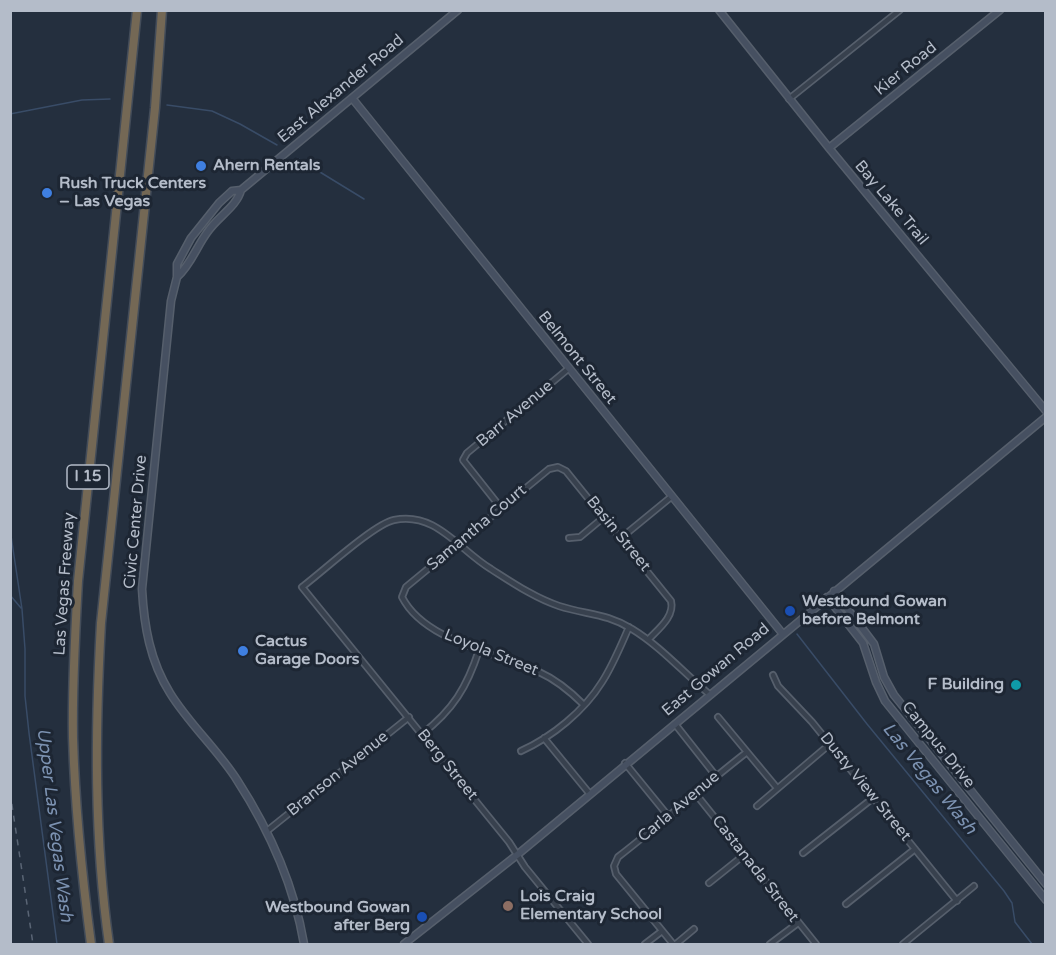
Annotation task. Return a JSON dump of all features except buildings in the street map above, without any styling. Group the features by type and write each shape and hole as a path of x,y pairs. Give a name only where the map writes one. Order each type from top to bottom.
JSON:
{"highway":[{"name":"Las Vegas Freeway","path":"91,945 75,789 73,665 78,581 137,10"},
{"name":"I 15","path":"109,945 99,838 96,771 97,691 101,623 155,108 162,10"}],"street":[{"name":"East Alexander Road","path":"177,277 185,270 196,247 209,229 239,200 242,190 458,10"},
{"path":"721,13 730,10"},
{"path":"789,99 900,10"},
{"name":"Kier Road","path":"829,148 1000,10"},
{"name":"Bay Lake Trail","path":"721,13 1046,411"},
{"name":"Belmont Street","path":"352,98 782,633"},
{"name":"East Alexander Road","path":"177,277 177,264 197,229 232,191 242,190"},
{"name":"Civic Center Drive","path":"177,277 169,310 141,589 143,620 152,658 170,694 236,778 267,831 286,873 299,917 304,945"},
{"name":"Barr Avenue","path":"501,508 464,460 467,453 568,369"},
{"name":"East Gowan Road","path":"404,945 517,855 782,633 1046,417"},
{"name":"Samantha Court","path":"402,597 406,587 458,543 549,469 558,467"},
{"name":"Basin Street","path":"558,467 566,471 671,601 669,616 648,640"},
{"path":"621,538 671,497"},
{"path":"569,538 580,537 604,517"},
{"name":"Berg Street","path":"458,543 443,530 427,522 410,519 392,520 365,537 302,588 409,717 588,945"},
{"path":"458,543 476,560 529,593 562,607 610,618 629,627 648,640 709,694"},
{"name":"Campus Drive","path":"834,591 874,644 884,677 894,695 1046,884"},
{"name":"Loyola Street","path":"402,597 407,606 433,628 479,650 539,672 570,691 584,705"},
{"name":"Campus Drive","path":"827,597 863,643 885,701 1046,900"},
{"path":"521,751 538,744 584,705 604,680 629,627"},
{"path":"422,734 435,724 455,702 470,678 479,650"},
{"name":"Dusty View Street","path":"773,675 778,686 812,722 957,900"},
{"name":"Branson Avenue","path":"267,831 409,717"},
{"path":"718,717 777,788"},
{"path":"674,723 716,776"},
{"path":"544,738 589,793"},
{"path":"756,806 830,744"},
{"name":"Carla Avenue","path":"662,931 616,874 614,866 618,857 747,752"},
{"path":"625,763 669,817"},
{"path":"946,776 953,770"},
{"name":"Castanada Street","path":"695,793 816,945"},
{"path":"803,853 873,798"},
{"path":"1008,853 1015,847"},
{"path":"846,904 915,849"},
{"path":"709,883 744,855"},
{"path":"903,945 975,886"},
{"path":"770,945 798,923"},
{"path":"645,945 662,931 675,945 694,929"}],"waterway":[{"name":"Las Vegas Wash","path":"10,114 82,100 110,99"},
{"name":"Las Vegas Wash","path":"167,105 212,111 277,145"},
{"name":"Las Vegas Wash","path":"297,158 364,199"},
{"name":"Upper Las Vegas Wash","path":"10,529 22,609 25,696 29,733 57,944"},
{"path":"10,595 21,608"},
{"name":"Las Vegas Wash","path":"797,634 867,724 1004,891 1012,903 1015,922 1032,944"}],"railway":[{"path":"10,792 33,944"}],"place":[{"name":"Ahern Rentals","path":"201,166"},
{"name":"Rush Truck Centers – Las Vegas","path":"47,193"},
{"name":"Westbound Gowan before Belmont","path":"790,611"},
{"name":"Cactus Garage Doors","path":"243,651"},
{"name":"F Building","path":"1016,685"},
{"name":"Lois Craig Elementary School","path":"508,906"},
{"name":"Westbound Gowan after Berg","path":"422,917"}]}
